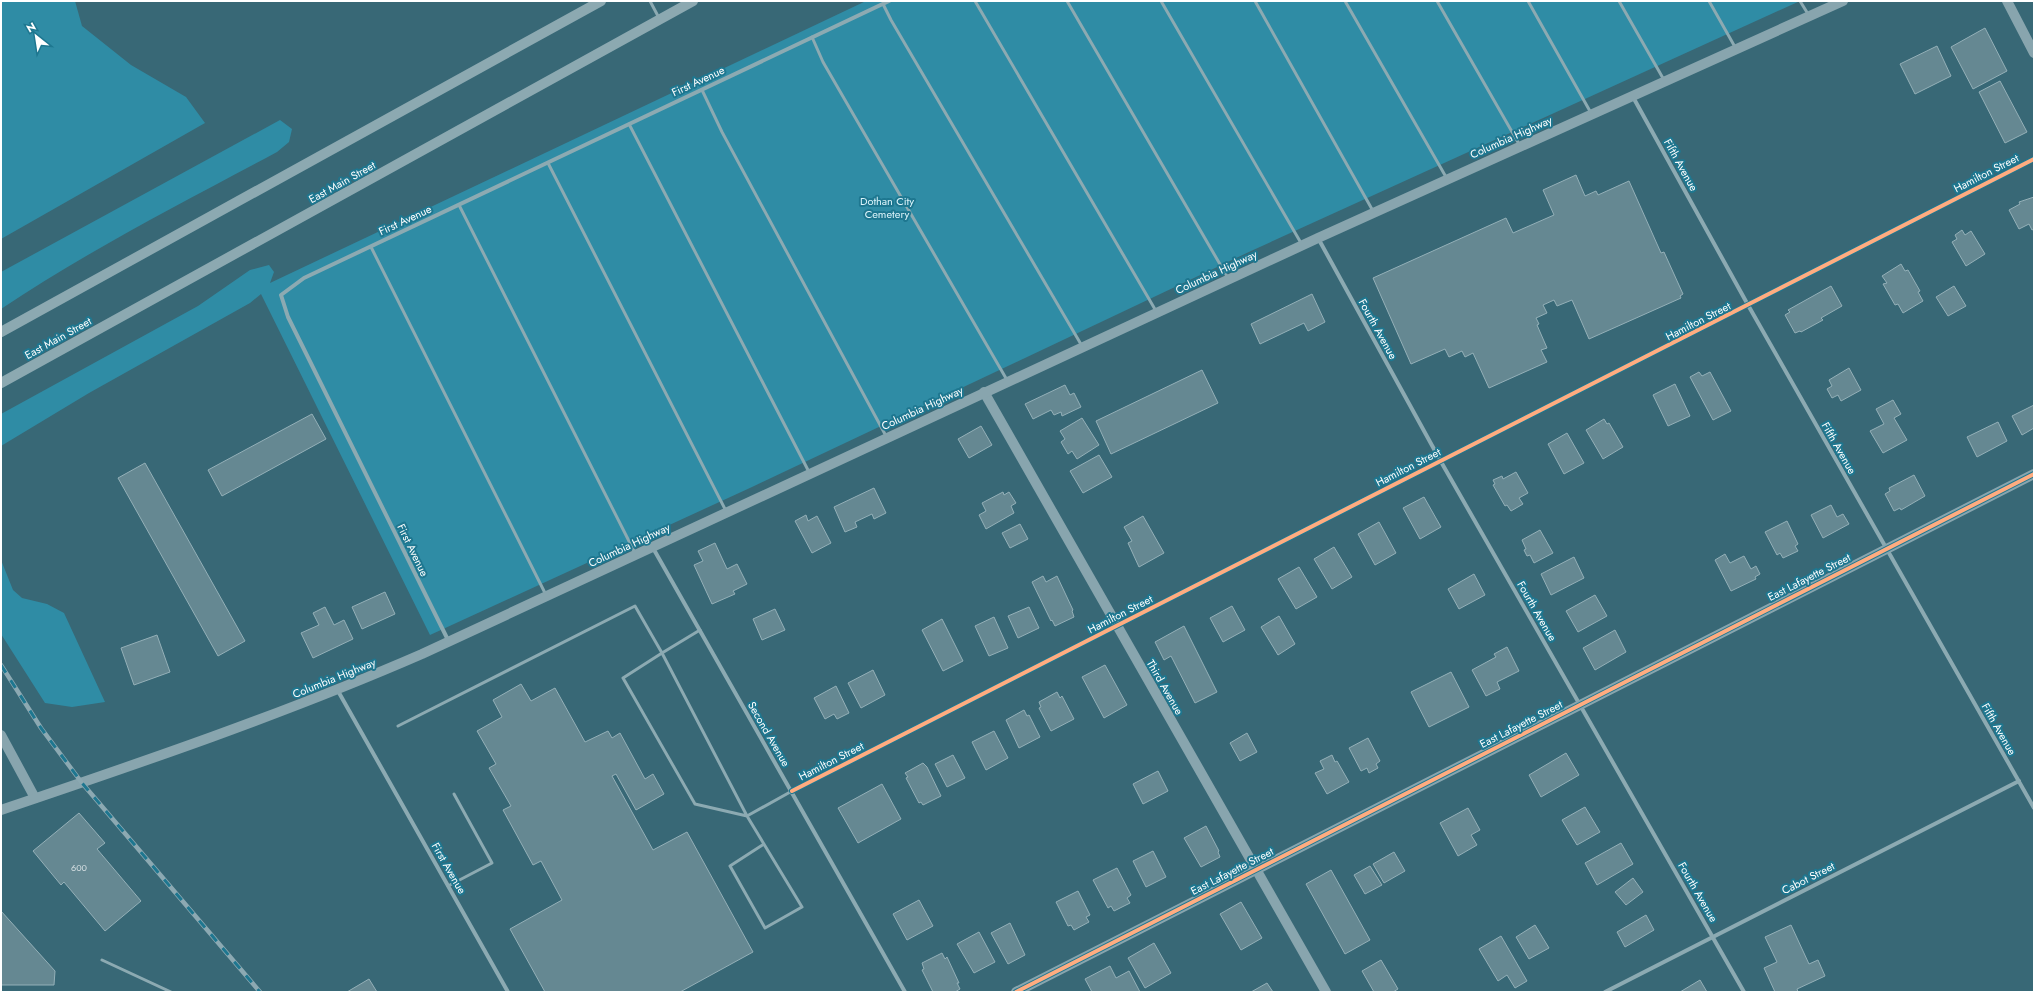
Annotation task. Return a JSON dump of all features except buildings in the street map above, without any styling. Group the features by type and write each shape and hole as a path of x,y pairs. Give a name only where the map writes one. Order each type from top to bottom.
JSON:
{"main road":[{"path":"1,332 601,1"},
{"name":"East Main Street","path":"1,384 694,1"},
{"name":"Columbia Highway","path":"1,810 214,737 338,691 449,642 1302,245 1664,80 1842,1"},
{"path":"2007,1 2034,53"},
{"name":"Third Avenue","path":"984,392 1326,992"},
{"name":"East Lafayette Street","path":"1016,992 2034,474"},
{"path":"1,735 36,798"}],"street":[{"name":"First Avenue","path":"449,642 288,317 281,295 304,278 370,246 889,1"},
{"name":"Fifth Avenue","path":"1632,95 1748,305 2034,808"},
{"name":"Hamilton Street","path":"792,791 2034,159"},
{"name":"Fourth Avenue","path":"1318,238 1440,460 1744,992"},
{"name":"Second Avenue","path":"653,547 905,992"},
{"name":"First Avenue","path":"338,691 508,992"},
{"name":"Cabot Street","path":"1605,992 2019,781"}],"lane":[{"path":"650,1 660,19"},
{"path":"975,1 1157,312"},
{"path":"1067,1 1228,279"},
{"path":"1161,1 1302,245"},
{"path":"1255,1 1374,212"},
{"path":"1345,1 1447,179"},
{"path":"1436,1 1520,146"},
{"path":"1528,1 1591,113"},
{"path":"1619,1 1664,80"},
{"path":"1709,1 1736,48"},
{"path":"1800,1 1809,16"},
{"path":"883,4 1083,347"},
{"path":"812,37 835,82 1008,382"},
{"path":"702,90 722,132 887,438"},
{"path":"629,124 810,474"},
{"path":"548,163 726,513"},
{"path":"459,204 636,555"},
{"path":"370,246 546,597"},
{"path":"398,726 635,606 662,653 747,816 764,844 802,907 765,928 730,866 764,844"},
{"path":"700,630 623,678 695,804 747,816 792,791"},
{"path":"448,886 492,863 454,794"},
{"path":"102,960 171,992"}],"green space":[{"path":"1,1 75,1 82,26 131,65 186,97 205,123 1,239"},
{"name":"Dothan City Cemetery","path":"866,1 1800,1 1251,251 752,487 430,635 261,294 250,303 89,393 1,446 1,414 198,306 250,270 269,265 274,272 270,283"},
{"path":"280,120 292,129 289,142 277,152 102,247 34,287 1,309 1,272"},
{"path":"1,560 13,590 22,598 47,604 64,613 105,702 72,707 45,703 1,634"}],"railway":[{"path":"1,665 41,728 82,783 260,992"}],"cycle path":[{"path":"792,791 2034,159"},
{"path":"1016,992 2034,474"}]}
